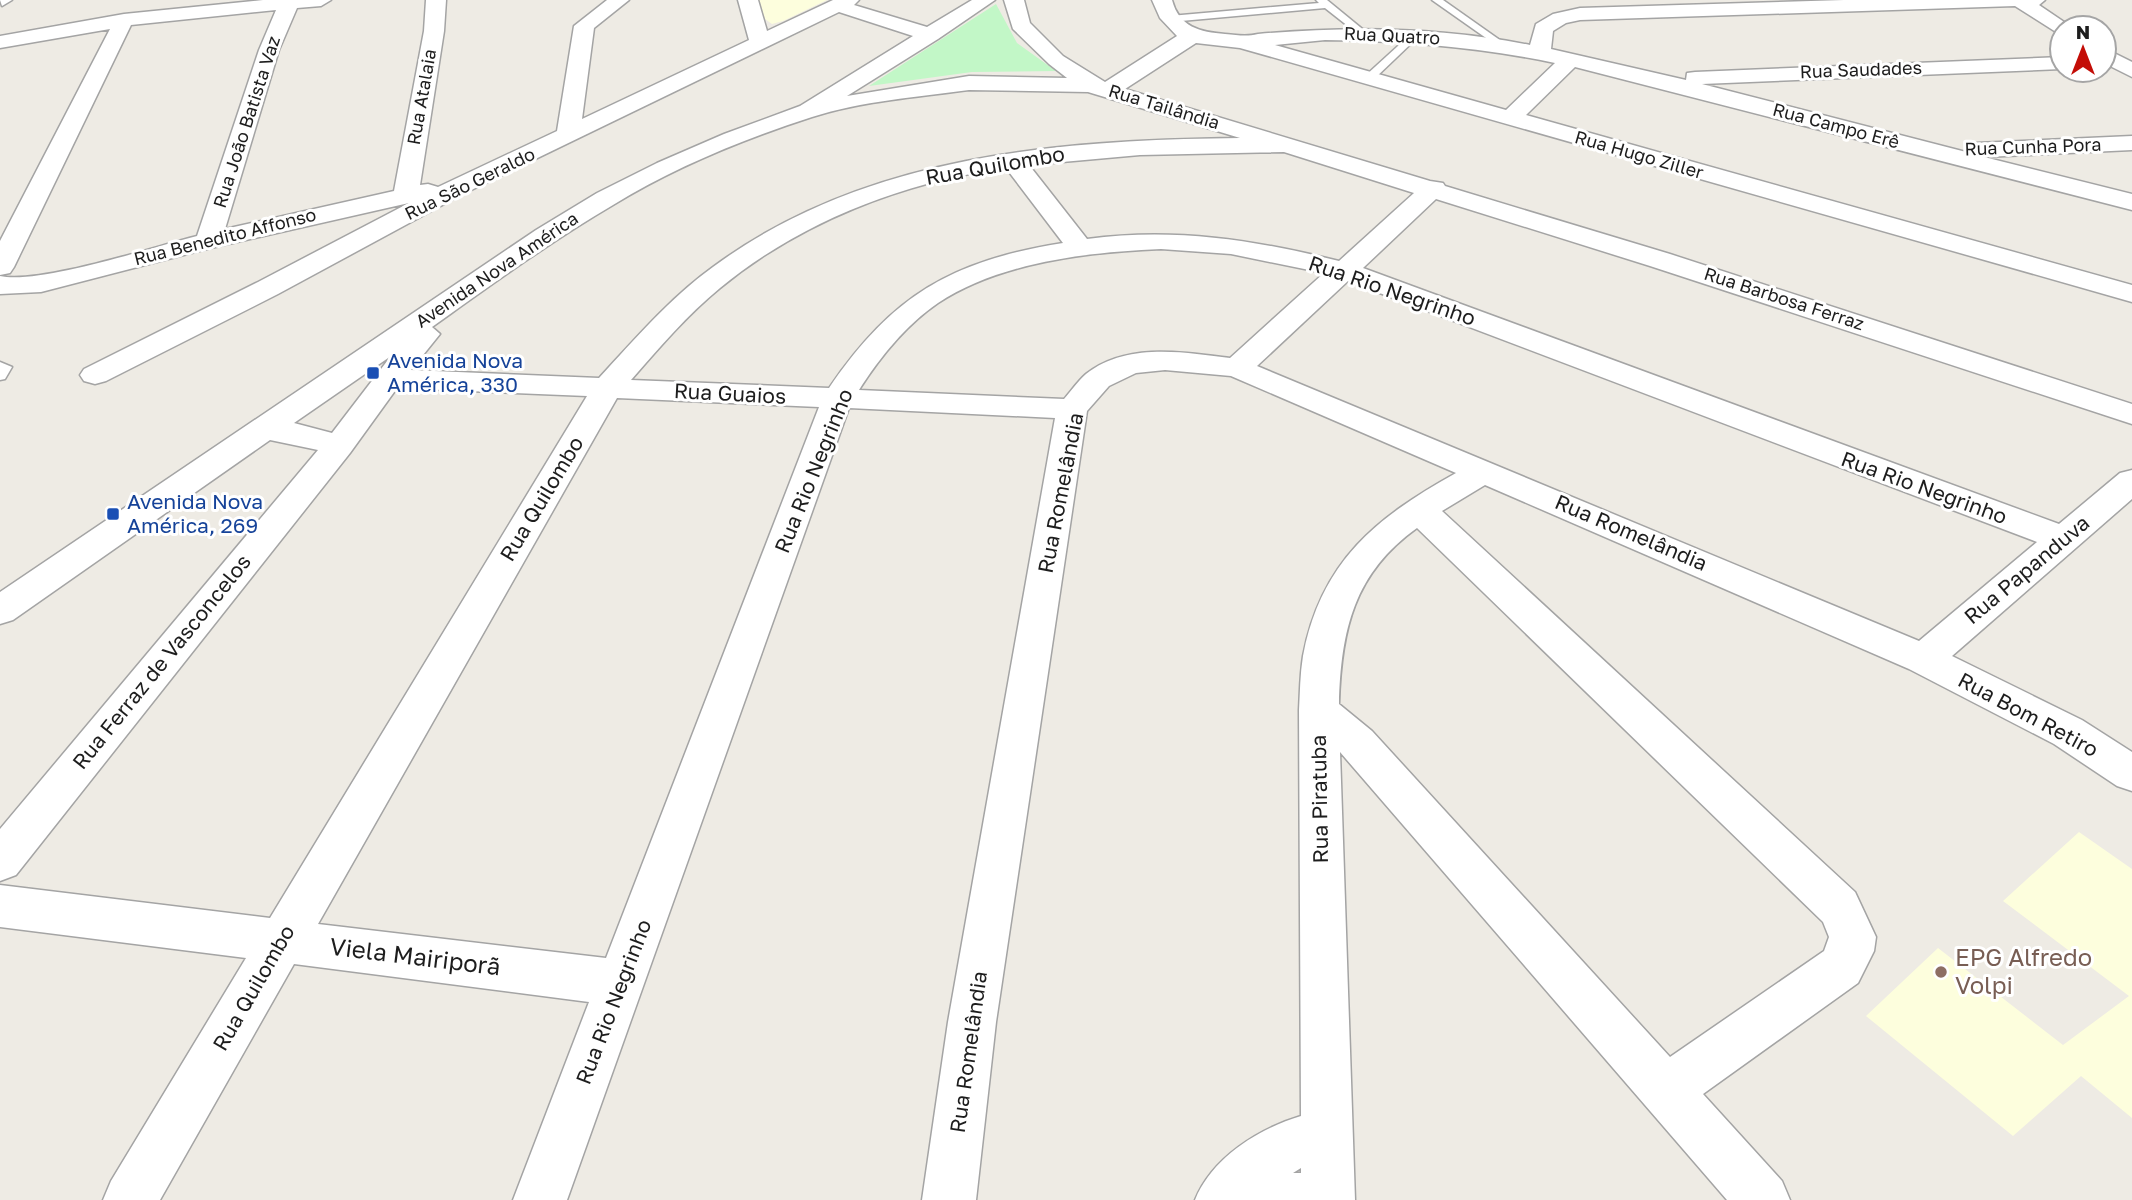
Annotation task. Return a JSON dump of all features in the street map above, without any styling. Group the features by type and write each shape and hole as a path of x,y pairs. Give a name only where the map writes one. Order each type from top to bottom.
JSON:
{"street":[{"path":"0,42 124,20 321,0"},
{"name":"Rua Atalaia","path":"406,194 434,31 436,0"},
{"path":"569,136 584,26 619,0"},
{"path":"748,0 761,44"},
{"name":"Avenida Nova América","path":"0,610 455,298 606,198 666,167 808,111 985,0"},
{"path":"2019,0 2048,18"},
{"path":"1541,52 1544,28 1573,7 2035,0"},
{"path":"1013,1 1020,25 1056,60 1099,87 1193,37 1166,10"},
{"path":"844,3 931,35"},
{"name":"Rua São Geraldo","path":"95,375 268,288 452,190 844,3"},
{"name":"Rua João Batista Vaz","path":"208,241 269,50 289,4"},
{"path":"0,267 124,20"},
{"name":"Rua Quatro","path":"1242,41 1362,32 1499,43 1541,52"},
{"name":"Rua Hugo Ziller","path":"1193,37 1242,41 2132,294"},
{"name":"Rua Campo Erê","path":"1541,52 2132,202"},
{"path":"1511,118 1571,59"},
{"name":"Rua Saudades","path":"1659,80 2048,64"},
{"name":"Rua Tailândia","path":"808,111 886,95 969,83 1010,81 1099,87 1228,138"},
{"name":"Rua Tailândia","path":"850,86 862,93 886,95"},
{"name":"Rua Quilombo","path":"130,1200 608,387 656,333 724,271 776,238 840,205 918,178 1011,159 1228,138 1286,145 1434,188"},
{"name":"Rua Cunha Pora","path":"1934,151 2132,143"},
{"path":"1011,159 1080,247"},
{"path":"1237,368 1434,188"},
{"name":"Rua Barbosa Ferraz","path":"1434,188 2132,414"},
{"name":"Rua Benedito Affonso","path":"0,284 6,287 41,284 406,194 452,190"},
{"name":"Rua Rio Negrinho","path":"540,1200 837,400 886,333 922,301 957,282 1005,264 1080,247 1161,242 1210,243 1267,251 1343,270 2063,539"},
{"name":"Rua Ferraz de Vasconcelos","path":"0,861 339,446 388,378 455,298"},
{"name":"Rua Romelândia","path":"949,1200 974,1009 1072,409 1099,380 1139,363 1171,361 1237,368 1832,618 1923,659"},
{"name":"Rua Guaios","path":"388,378 1072,409"},
{"path":"264,429 305,435 339,446"},
{"name":"Rua Piratuba","path":"1328,1200 1319,710 1322,656 1342,591 1364,554 1396,524 1485,471"},
{"name":"Rua Papanduva","path":"1923,659 2132,481"},
{"path":"1418,509 1839,907 1847,920 1853,937 1852,952 1841,967 1665,1091"},
{"name":"Rua Bom Retiro","path":"1923,659 2068,732 2132,774"},
{"path":"1319,710 1358,743 1763,1200"},
{"name":"Viela Mairiporã","path":"0,906 621,983"},
{"path":"1222,1200 1265,1158 1284,1146 1303,1139 1325,1136"},
{"path":"1234,1200 1301,1200"}],"lane":[{"path":"1437,0 1499,43"},
{"path":"1166,10 1324,3 1362,32"},
{"path":"1369,78 1413,37"},
{"path":"0,366 5,366 0,376"}],"shaded area":[{"path":"758,0 827,0 772,24 765,19"},
{"name":"EPG Alfredo Volpi","path":"2079,832 2132,869 2132,1118 2081,1076 2013,1136 1866,1016 1938,948 2063,1045 2129,996 2003,901"}],"green space":[{"path":"996,4 1017,43 1056,71 972,72 869,86"}],"place":[{"name":"Avenida Nova América, 330","path":"373,373"},
{"name":"Avenida Nova América, 269","path":"113,514"},
{"name":"EPG Alfredo Volpi","path":"1941,972"}]}
